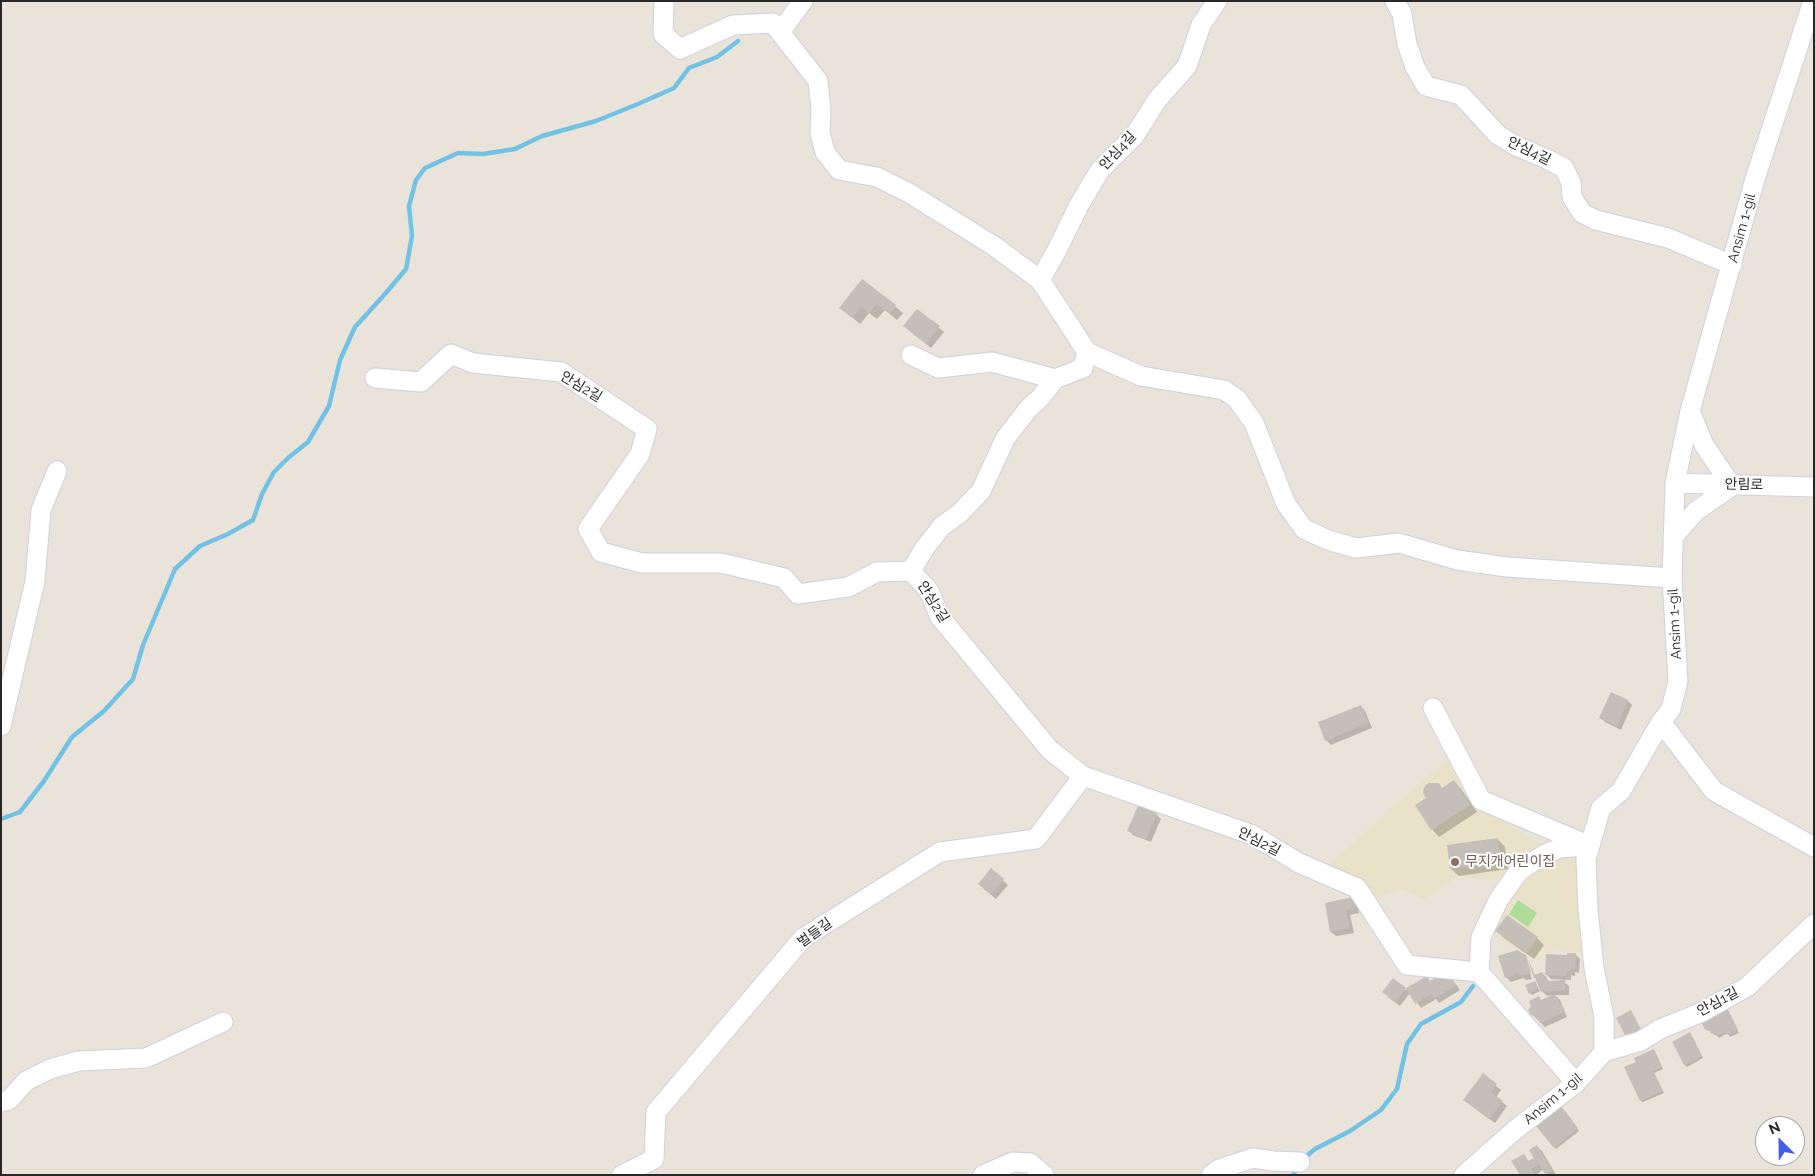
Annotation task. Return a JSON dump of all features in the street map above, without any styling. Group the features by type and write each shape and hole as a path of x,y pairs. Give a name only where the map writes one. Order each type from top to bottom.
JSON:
{"street":[{"path":"664,1 663,34 680,49 733,25 773,23 818,81 821,109 820,134 825,152 839,170 878,177 909,193 994,246 1040,280 1087,352 1141,376 1224,390 1237,400 1254,422 1286,504 1304,529 1328,540 1356,548 1399,543 1457,560 1507,567 1672,578"},
{"path":"781,31 803,1"},
{"name":"안심4길","path":"1040,280 1079,205 1100,170 1135,135 1158,100 1187,66 1201,26 1217,1"},
{"name":"안심4길","path":"1395,1 1402,14 1415,67 1426,86 1461,95 1498,135 1516,146 1547,158 1564,168 1571,183 1572,197 1582,213 1596,220 1668,238 1732,265"},
{"name":"Ansim 1-gil","path":"1464,1175 1516,1129 1576,1083 1604,1052 1604,1017 1594,968 1588,909 1586,859 1601,808 1621,791 1661,722 1671,709 1678,681 1672,578 1675,483 1690,410 1755,179 1813,1"},
{"path":"911,571 924,549 942,526 960,513 981,491 1006,439 1028,409 1040,398 1055,378 1083,368 1087,352"},
{"name":"안심2길","path":"375,378 421,382 452,354 473,363 561,372 647,429 640,454 588,529 602,552 642,563 721,563 784,578 798,594 848,587 876,572 911,571 930,591 940,617 1050,750 1083,776 1253,835 1299,863 1357,888 1408,965 1479,972"},
{"path":"911,355 938,368 992,362 1055,378"},
{"path":"1673,536 1696,511 1732,486 1704,446 1690,410"},
{"path":"1,726 35,581 42,510 57,471"},
{"name":"안림로","path":"1675,483 1814,487"},
{"path":"1433,708 1481,800 1590,846"},
{"path":"1661,722 1714,791 1814,847"},
{"name":"벌들길","path":"622,1175 654,1159 656,1112 803,938 940,852 1036,839 1083,776"},
{"path":"1576,1083 1479,972 1481,937 1499,899 1519,871 1545,854 1560,848 1590,846"},
{"name":"안심1길","path":"1604,1052 1641,1041 1660,1029 1700,1012 1747,987 1814,924"},
{"path":"1,1102 9,1100 26,1080 50,1069 79,1061 146,1058 223,1022"},
{"path":"1211,1175 1219,1169 1253,1158 1273,1161 1296,1168"},
{"path":"983,1175 1013,1162 1030,1163 1044,1175"},
{"path":"1273,1166 1296,1168"}],"shaded area":[{"name":"무지개어린이집","path":"1454,757 1484,807 1547,847 1579,851 1584,954 1555,948 1536,960 1494,934 1498,910 1514,881 1458,877 1425,899 1401,889 1373,900 1323,870 1439,767"}],"green space":[{"path":"1518,900 1537,913 1528,927 1509,914"}],"building":[{"path":"862,279 896,305 890,314 877,304 869,313 861,307 852,318 839,308"},
{"path":"917,309 940,326 926,344 903,326"},
{"path":"1611,692 1628,700 1617,726 1599,718"},
{"path":"1361,705 1368,723 1325,741 1318,722"},
{"path":"1454,780 1470,805 1431,830 1415,805 1426,798 1423,793 1428,783 1439,783 1442,788"},
{"path":"1138,806 1157,813 1146,839 1127,831"},
{"path":"1498,838 1501,862 1450,869 1447,845"},
{"path":"991,868 1004,879 991,895 978,884"},
{"path":"1353,897 1355,909 1346,910 1350,928 1330,932 1325,903"},
{"path":"1507,915 1538,937 1527,953 1495,931"},
{"path":"1517,950 1526,955 1531,973 1520,976 1519,973 1505,978 1498,956"},
{"path":"1567,953 1576,953 1575,969 1571,968 1570,972 1567,971 1566,976 1545,975 1546,954 1567,955"},
{"path":"1447,971 1456,985 1434,999 1431,994 1415,1004 1406,988 1427,976 1430,981"},
{"path":"1542,972 1546,981 1565,980 1565,990 1541,992 1534,975"},
{"path":"1393,978 1406,988 1395,1002 1382,992"},
{"path":"1535,981 1539,989 1529,994 1525,985"},
{"path":"1555,994 1564,1012 1540,1023 1536,1016 1531,1015 1528,1010 1531,1006 1529,1001 1539,996 1541,1000"},
{"path":"1727,1008 1738,1030 1727,1035 1726,1032 1716,1036 1714,1032 1711,1034 1708,1028 1705,1030 1701,1021"},
{"path":"1631,1010 1643,1033 1628,1041 1616,1018"},
{"path":"1690,1032 1702,1056 1684,1065 1672,1042"},
{"path":"1654,1049 1662,1067 1653,1071 1663,1091 1640,1101 1624,1067 1636,1062 1634,1058"},
{"path":"1483,1073 1497,1084 1491,1092 1503,1101 1489,1119 1463,1100"},
{"path":"1561,1106 1578,1128 1554,1148 1536,1126"},
{"path":"1537,1145 1552,1170 1545,1174 1539,1164 1531,1169 1535,1175 1520,1175 1511,1161 1524,1154 1528,1161 1534,1158 1529,1150"}],"waterway":[{"path":"1,819 20,812 44,781 72,737 104,711 133,679 143,645 175,569 200,546 228,534 253,520 262,494 274,472 308,442 329,406 340,360 355,327 406,269 412,236 409,206 416,180 425,168 458,153 483,154 515,149 542,136 596,121 638,104 674,88 689,68 717,57 738,41"},
{"path":"1302,1160 1315,1149 1350,1131 1381,1110 1397,1089 1407,1044 1421,1024 1461,1002 1473,986"},
{"path":"1293,1175 1298,1166"}],"place":[{"name":"무지개어린이집","path":"1455,862"}]}
